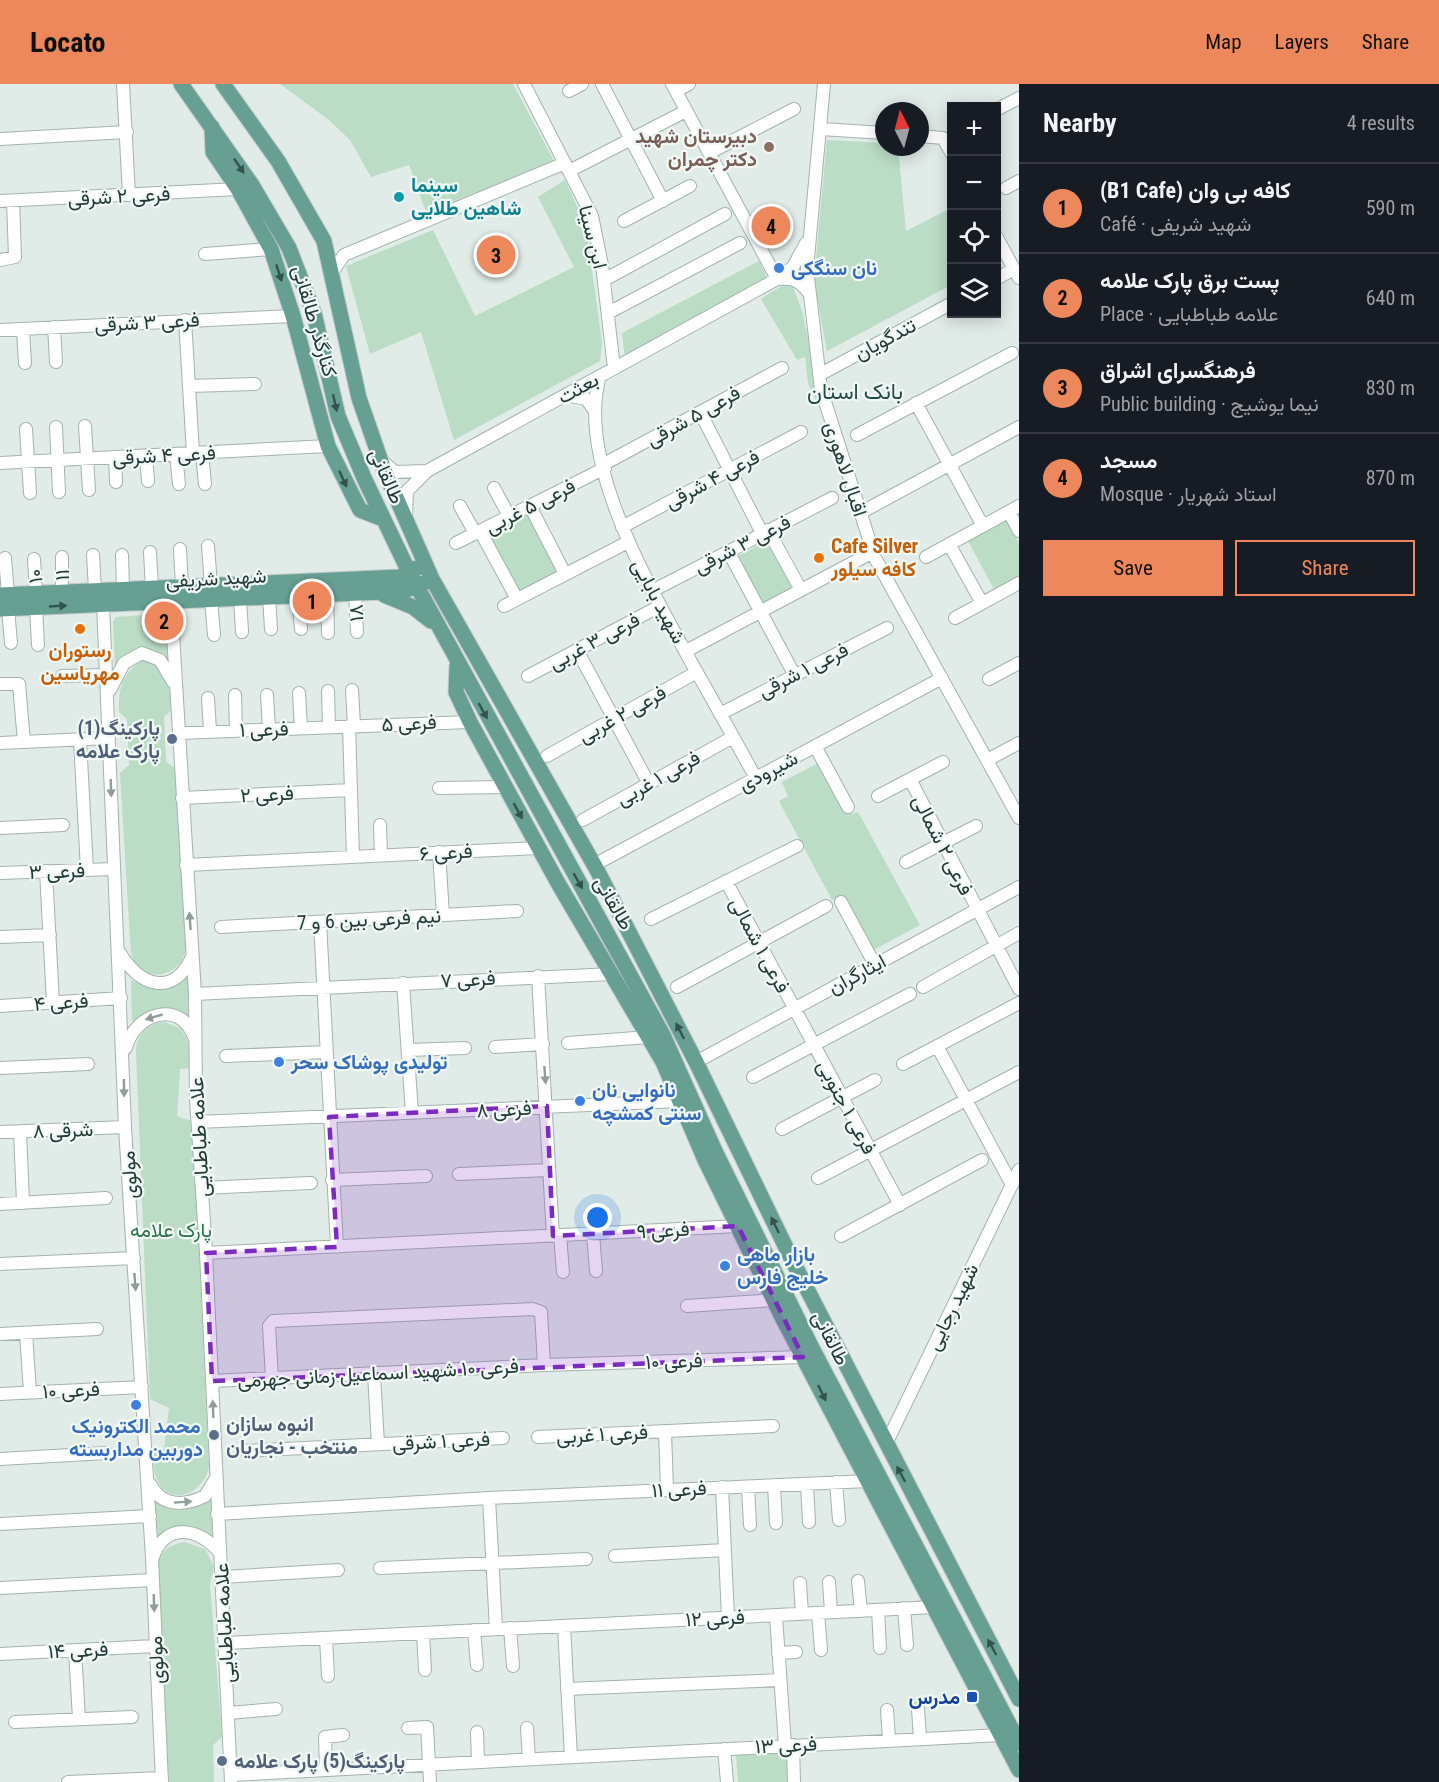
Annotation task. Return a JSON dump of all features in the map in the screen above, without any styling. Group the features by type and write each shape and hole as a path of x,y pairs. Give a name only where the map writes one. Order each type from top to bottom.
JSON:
{"main road":[{"name":"طالقانی","path":"181,84 252,185 289,248 314,313 338,416 386,525 457,663 629,971 681,1072 711,1142 812,1348 1019,1743"},
{"name":"طالقانی","path":"224,84 307,207 324,241 333,271 359,398 380,459 432,579 594,865 696,1062 790,1256 1019,1698"},
{"name":"کنارگذر طالقانی","path":"212,127 213,152 238,189 271,249 293,316 328,446 360,510 386,525"},
{"path":"386,525 393,552 389,566 373,585 413,607 438,627"},
{"name":"شهید شریفی","path":"36,600 62,592 182,586 240,598 298,595 329,589 355,593 400,577 425,564"},
{"name":"شهید شریفی","path":"4,602 36,600 103,604 171,601 211,592 329,589 373,585 417,587 432,579"},
{"path":"457,663 456,692 470,722 538,848 649,1037 774,1300 1019,1770"},
{"path":"711,1142 719,1188"}],"street":[{"path":"123,84 129,195"},
{"name":"ابن سینا","path":"524,84 592,216 604,280 614,368"},
{"path":"569,90 582,84"},
{"path":"602,84 663,201"},
{"path":"689,84 674,88 777,279 791,278 799,281 810,294"},
{"name":"اقبال لاهوری","path":"824,84 807,269 821,389 873,552 1019,819"},
{"path":"1001,107 1019,98"},
{"path":"709,153 794,109"},
{"path":"333,271 344,255 567,167 631,139 686,111"},
{"path":"821,129 875,132"},
{"path":"0,139 127,132"},
{"path":"929,137 943,138 947,146"},
{"path":"1006,188 1019,181"},
{"path":"624,221 690,186"},
{"name":"فرعی ۲ شرقی","path":"0,201 238,189"},
{"path":"0,260 15,257 13,201"},
{"path":"604,280 725,214"},
{"name":"بعثت","path":"406,518 407,491 427,471 777,279 793,267 803,252 811,230"},
{"path":"608,313 740,243"},
{"path":"1001,246 1017,274 1001,278"},
{"path":"205,254 271,249"},
{"name":"تندگویان","path":"819,375 947,305"},
{"name":"فرعی ۳ شرقی","path":"0,330 293,316"},
{"path":"185,320 189,386 204,484"},
{"path":"54,327 56,362"},
{"path":"23,329 25,363"},
{"path":"857,435 1012,353"},
{"name":"فرعی ۵ شرقی","path":"604,466 782,368"},
{"name":"شهید بابایی","path":"600,376 595,411 604,466 622,527 660,606 756,778"},
{"path":"189,386 255,384"},
{"path":"566,395 586,399 595,411"},
{"path":"916,403 983,526"},
{"path":"700,412 729,470 801,590"},
{"path":"85,426 88,490"},
{"path":"56,427 59,492"},
{"path":"860,513 1019,427"},
{"path":"26,429 30,493"},
{"name":"فرعی ۴ شرقی","path":"622,527 801,432"},
{"name":"فرعی ۴ شرقی","path":"0,462 328,446"},
{"path":"176,454 178,484"},
{"path":"146,456 148,481"},
{"path":"115,458 116,482"},
{"path":"380,459 395,472 427,471"},
{"name":"فرعی ۵ غربی","path":"456,543 604,466"},
{"path":"494,489 510,516"},
{"name":"فرعی ۳ شرقی","path":"652,591 832,498"},
{"path":"460,506 517,599"},
{"path":"530,506 566,574"},
{"path":"926,557 1014,509 1019,531"},
{"path":"504,606 628,542"},
{"path":"950,544 982,603"},
{"path":"208,546 214,635"},
{"path":"180,549 182,586"},
{"path":"728,551 794,674"},
{"path":"150,552 152,588"},
{"path":"686,651 873,552"},
{"path":"93,555 95,590"},
{"path":"122,555 123,589"},
{"name":"۱۱","path":"62,557 62,592"},
{"path":"5,558 4,602 11,643"},
{"name":"۱۰","path":"34,559 38,645"},
{"path":"955,618 1017,588"},
{"path":"328,633 329,589"},
{"name":"۱۸","path":"355,593 357,632"},
{"path":"298,595 301,629"},
{"path":"269,596 271,629"},
{"path":"240,598 242,632"},
{"name":"علامه طباطبایی","path":"171,601 195,994 198,1122 231,1778"},
{"name":"مولوی","path":"103,604 109,696 126,1127 153,1558 162,1780"},
{"name":"فرعی ۳ غربی","path":"528,676 660,606"},
{"name":"فرعی ۱ شرقی","path":"720,714 886,627"},
{"path":"577,650 649,784"},
{"path":"109,696 113,681 124,663 142,653 160,660 177,694"},
{"path":"989,680 1019,663"},
{"name":"فرعی ۲ غربی","path":"547,756 697,672"},
{"path":"62,676 107,675"},
{"name":"شیرودی","path":"594,865 942,678"},
{"path":"0,684 19,684 24,742"},
{"path":"352,690 353,857"},
{"path":"328,691 329,727"},
{"path":"299,693 301,728"},
{"path":"235,695 237,730"},
{"path":"267,695 269,729"},
{"path":"208,698 210,731"},
{"name":"فرعی ۵","path":"351,725 470,722"},
{"name":"فرعی ۱","path":"179,733 351,725"},
{"name":"فرعی ۱ غربی","path":"583,820 733,737"},
{"path":"0,743 109,738"},
{"path":"80,740 87,870"},
{"path":"987,760 1019,743"},
{"path":"815,746 848,807"},
{"path":"878,796 943,762"},
{"name":"فرعی ۲ شمالی","path":"910,779 1019,989"},
{"path":"439,788 504,787"},
{"name":"فرعی ۲","path":"182,798 351,790"},
{"path":"0,828 63,825"},
{"path":"380,825 381,855"},
{"path":"906,862 976,826"},
{"path":"651,920 796,846"},
{"name":"فرعی ۶","path":"186,865 538,848"},
{"path":"439,852 443,915"},
{"name":"فرعی ۳","path":"0,873 114,868"},
{"path":"46,871 53,1003"},
{"name":"فرعی ۱ شمالی","path":"726,881 794,1008"},
{"name":"ایثارگران","path":"696,1062 1019,887"},
{"path":"841,902 875,965"},
{"path":"677,987 826,906"},
{"name":"نیم فرعی بین 6 و 7","path":"221,927 517,911"},
{"path":"320,922 337,1247"},
{"path":"923,987 1019,933"},
{"path":"0,937 50,935"},
{"path":"119,952 130,970 147,980 160,982 183,974 193,956"},
{"name":"فرعی ۷","path":"195,994 324,986 612,974"},
{"path":"538,976 549,1170 563,1272"},
{"path":"404,983 412,1113"},
{"path":"753,1077 909,994"},
{"name":"فرعی ۴","path":"0,1006 121,998"},
{"path":"903,1064 1019,1003"},
{"name":"فرعی ۱ جنوبی","path":"794,1008 900,1205"},
{"path":"124,1058 133,1031 151,1016 162,1014 178,1016 190,1027 195,1041"},
{"path":"568,1043 649,1037"},
{"path":"495,1047 543,1044"},
{"path":"937,1046 1012,1185"},
{"path":"408,1050 465,1048"},
{"path":"226,1056 326,1052"},
{"path":"0,1068 88,1064"},
{"path":"818,1178 1019,1072"},
{"path":"782,1129 875,1080"},
{"name":"فرعی ۸","path":"198,1122 680,1101"},
{"name":"۸ شرقی","path":"0,1132 126,1127"},
{"path":"20,1131 23,1203"},
{"path":"842,1236 982,1160"},
{"path":"459,1174 549,1170"},
{"name":"شهید رجایی","path":"886,1444 1019,1170"},
{"path":"332,1180 426,1176"},
{"path":"202,1188 311,1183"},
{"path":"0,1204 106,1198"},
{"name":"فرعی ۹","path":"206,1253 738,1226"},
{"path":"593,1234 596,1271"},
{"path":"0,1264 134,1258"},
{"path":"687,1306 774,1300"},
{"path":"272,1378 269,1326 273,1321 532,1309 541,1312 544,1365"},
{"path":"0,1334 97,1329"},
{"path":"26,1333 30,1392"},
{"name":"فرعی ۱۰","path":"544,1365 803,1357"},
{"name":"فرعی ۱۰ شهید اسماعیل زمانی جهرمی","path":"212,1382 544,1365"},
{"path":"374,1374 378,1444"},
{"name":"فرعی ۱۰","path":"0,1394 142,1387"},
{"path":"667,1490 665,1431 773,1426"},
{"name":"فرعی ۱ غربی","path":"538,1437 665,1431"},
{"name":"فرعی ۱ شرقی","path":"246,1451 503,1438"},
{"path":"0,1459 107,1453"},
{"path":"148,1480 156,1494 167,1502 179,1503 204,1496 216,1476"},
{"name":"فرعی ۱۱","path":"489,1498 869,1481"},
{"path":"836,1482 839,1520"},
{"path":"807,1484 809,1522"},
{"path":"774,1485 776,1523"},
{"path":"748,1486 750,1525"},
{"path":"722,1487 728,1617"},
{"path":"218,1514 489,1498 496,1629"},
{"path":"0,1524 150,1516"},
{"path":"153,1558 159,1544 166,1538 186,1532 204,1537 220,1553"},
{"path":"615,1557 724,1550"},
{"path":"380,1568 586,1559"},
{"path":"222,1576 338,1570"},
{"path":"0,1588 153,1580"},
{"path":"858,1581 861,1611"},
{"path":"829,1582 831,1612"},
{"path":"800,1583 802,1614"},
{"name":"فرعی ۱۲","path":"226,1643 934,1607"},
{"path":"904,1608 907,1645"},
{"path":"878,1610 880,1648"},
{"path":"818,1613 821,1650"},
{"path":"776,1616 780,1680 794,1782"},
{"path":"564,1626 571,1756"},
{"path":"510,1628 513,1666"},
{"path":"474,1630 477,1665"},
{"path":"423,1633 425,1670"},
{"path":"326,1638 328,1676"},
{"name":"فرعی ۱۴","path":"0,1654 155,1647"},
{"path":"75,1650 79,1719"},
{"path":"778,1653 796,1652"},
{"path":"567,1689 780,1680"},
{"path":"918,1708 920,1738"},
{"path":"228,1713 276,1709"},
{"path":"887,1710 889,1740"},
{"path":"15,1722 132,1717"},
{"path":"408,1728 427,1727 430,1782"},
{"path":"527,1728 529,1759"},
{"path":"477,1732 478,1761"},
{"path":"326,1770 325,1737 343,1735"},
{"name":"فرعی ۱۳","path":"231,1778 478,1761 1001,1735"},
{"path":"724,1749 727,1782"},
{"path":"68,1782 162,1780"}],"highlighted area":[{"path":"547,1106 553,1236 738,1226 803,1357 212,1381 206,1253 337,1247 329,1117"}],"green space":[{"path":"280,84 513,84 554,161 426,212 409,165 371,177 350,140 329,120"},
{"path":"827,140 875,143 875,156 899,156 906,231 947,210 947,287 827,351 814,281"},
{"path":"565,180 586,226 602,343 600,361 454,440 421,332 370,354 346,266 433,230 475,316 574,267 538,197"},
{"path":"759,261 768,280 625,359 622,333"},
{"path":"792,284 802,311 825,419 808,383 805,357 797,360 761,299 783,285"},
{"path":"528,513 560,572 517,594 487,535"},
{"path":"1007,520 1019,543 1019,578 995,591 968,541"},
{"path":"769,540 794,590 762,607 736,557"},
{"path":"158,614 159,626 169,626 171,665 157,653 158,649 156,654 128,653 115,670 113,622 116,617"},
{"path":"141,661 149,662 161,671 168,685 173,709 164,717 166,762 175,768 186,949 176,967 160,974 143,971 131,954 120,773 129,765 127,719 119,712 119,697 125,677"},
{"path":"822,761 851,814 858,812 920,925 872,951 840,896 832,900 779,801 788,796 782,782"},
{"path":"188,977 192,1018 183,1013 155,1010 132,1021 131,980 160,989 173,986"},
{"name":"پارک علامه","path":"165,1022 181,1029 189,1043 192,1068 180,1069 177,1116 193,1122 209,1467 201,1484 186,1494 178,1495 163,1489 157,1480 154,1465 153,1451 164,1449 169,1408 150,1399 136,1050 141,1034 145,1030"},
{"path":"212,1499 214,1537 206,1534 156,1541 153,1501 170,1509 182,1510 194,1508"},
{"path":"185,1542 205,1549 214,1567 210,1584 222,1737 213,1745 214,1782 169,1782 158,1564 167,1548"},
{"path":"793,1751 794,1782 738,1782 736,1754"}],"place":[{"name":"دبیرستان شهید دکتر چمران","path":"769,147"},
{"name":"سینما شاهین طلایی","path":"399,197"},
{"name":"مسجد","path":"771,226"},
{"name":"فرهنگسرای اشراق","path":"496,255"},
{"name":"نان سنگکی","path":"779,268"},
{"name":"Cafe Silver کافه سیلور","path":"819,558"},
{"name":"(B1 Cafe) کافه بی وان","path":"312,601"},
{"name":"پست برق پارک علامه","path":"164,621"},
{"name":"رستوران مهریاسین","path":"80,629"},
{"name":"پارکینگ(1) پارک علامه","path":"172,739"},
{"name":"تولیدی پوشاک سحر","path":"279,1062"},
{"name":"نانوایی نان سنتی کمشچه","path":"580,1101"},
{"name":"بازار ماهی خلیج فارس","path":"725,1266"},
{"name":"محمد الکترونیک دوربین مداربسته","path":"136,1405"},
{"name":"انبوه سازان منتخب - نجاریان","path":"214,1435"},
{"name":"مدرس","path":"972,1697"},
{"name":"پارکینگ(5) پارک علامه","path":"222,1761"}],"district":[{"name":"بانک استان","path":"855,391"}]}
